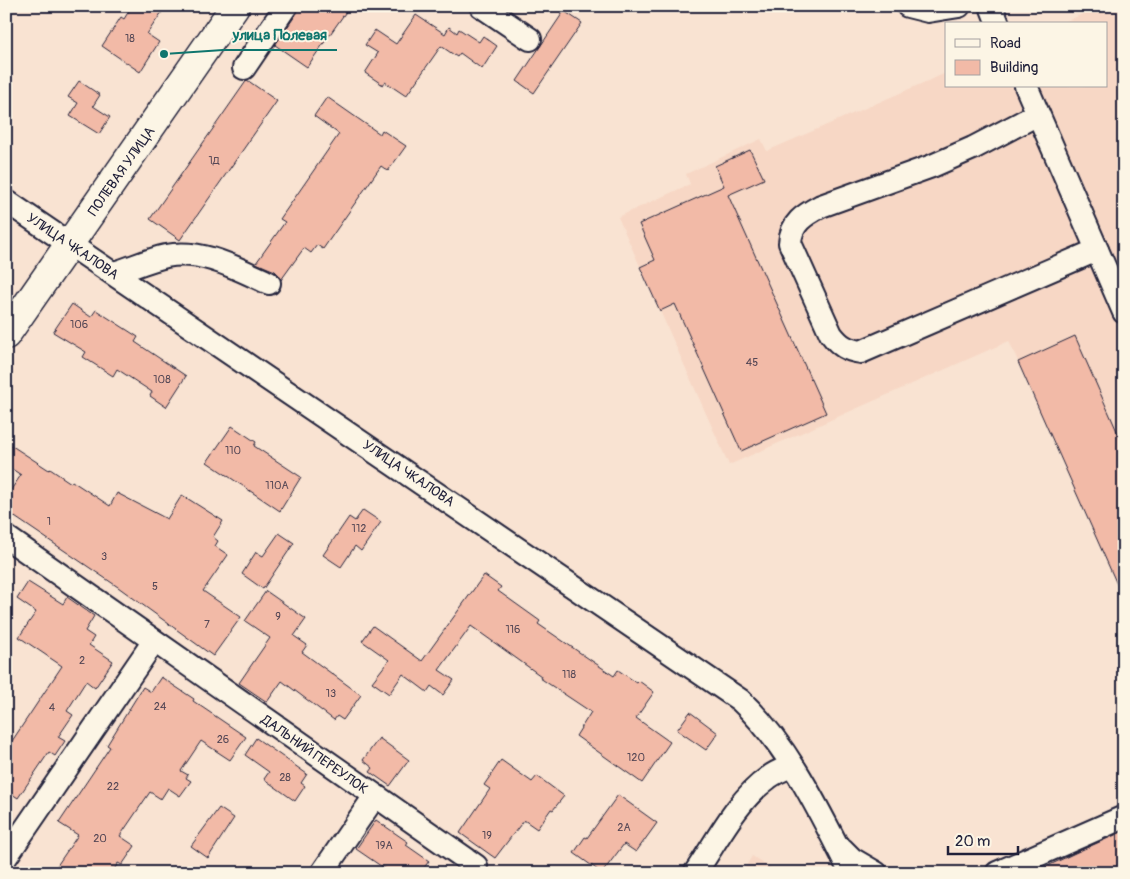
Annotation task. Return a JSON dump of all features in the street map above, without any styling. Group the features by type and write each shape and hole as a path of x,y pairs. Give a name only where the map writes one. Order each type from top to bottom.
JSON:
{"main road":[{"name":"ПОЛЕВАЯ УЛИЦА","path":"6,335 235,6"}],"street":[{"path":"244,68 286,6"},
{"path":"482,6 512,14 530,38"},
{"path":"908,6 928,11 959,6"},
{"path":"991,6 997,22"},
{"path":"1027,88 1097,250 1118,285 1124,312"},
{"path":"1038,114 948,159 821,206 807,213 797,221 791,233 790,243 831,334 838,344 849,350 861,352 1097,250"},
{"name":"УЛИЦА ЧКАЛОВА","path":"6,201 740,700 757,716 792,766 835,841"},
{"path":"114,273 165,256 187,255 208,257 224,262 269,283"},
{"name":"ДАЛЬНИЙ ПЕРЕУЛОК","path":"6,538 476,866"},
{"path":"6,858 154,640"},
{"path":"695,873 739,806 755,788 770,776 792,766"},
{"path":"322,873 375,796"},
{"path":"997,873 1124,817"},
{"path":"835,841 852,873"},
{"path":"835,841 852,859 876,873"}],"shaded area":[{"path":"1101,6 1124,6 1124,592 1121,593 1009,341 729,465 618,217 690,184 686,174 761,139 767,151 945,73 945,88 1108,88 1108,22 1065,22"},
{"path":"752,856 779,873 742,873"}],"building":[{"path":"132,6 166,6 147,34 159,42 140,72 102,46 121,17 124,19"},
{"path":"299,6 350,6 307,67 275,45 297,13"},
{"path":"564,11 582,23 534,93 517,81"},
{"path":"416,15 445,34 449,27 457,33 459,29 479,42 483,36 497,46 482,69 460,53 457,57 441,46 406,96 385,82 383,85 365,73 378,53 365,45 375,30 396,44"},
{"path":"247,80 277,101 180,240 150,219"},
{"path":"79,81 100,95 93,106 110,117 99,134 70,116 78,103 68,97"},
{"path":"327,97 380,134 382,130 406,146 388,171 381,166 323,249 317,245 311,253 304,248 281,280 275,271 256,263 285,222 280,219 339,134 314,116"},
{"path":"750,150 764,179 728,195 826,413 741,451 675,304 660,311 640,267 655,260 639,224 724,186 715,166"},
{"path":"72,304 91,317 96,310 138,337 135,342 186,376 166,407 150,396 152,392 117,369 113,376 83,357 86,352 53,332"},
{"path":"1075,336 1124,447 1124,600 1018,362"},
{"path":"232,426 256,442 254,446 301,477 280,511 207,462"},
{"path":"6,442 110,506 117,493 167,519 182,495 223,521 213,537 218,541 215,546 228,555 203,591 241,617 213,656 118,587 6,511 6,497 21,475 6,465"},
{"path":"363,510 381,522 361,551 355,546 341,567 323,555 349,517 355,521"},
{"path":"279,533 294,543 263,589 242,574 256,552 263,556"},
{"path":"484,575 501,587 498,591 540,621 538,624 614,676 618,670 637,683 639,681 654,692 636,718 670,742 642,783 576,736 591,712 540,678 541,676 471,626 439,670 454,680 443,695 431,686 427,692 403,674 389,694 372,682 389,660 362,641 373,626 422,661"},
{"path":"28,582 63,604 67,597 94,616 85,631 94,637 89,645 113,661 95,688 86,681 67,711 73,715 58,737 65,741 55,756 49,752 18,798 6,790 6,750 62,666 19,637 36,612 17,599"},
{"path":"266,591 306,619 294,636 307,645 302,652 361,695 343,720 337,716 334,720 282,681 267,702 239,683 270,638 245,621"},
{"path":"161,677 246,737 230,760 201,741 181,771 188,775 186,778 191,781 180,796 168,788 161,799 150,792 120,836 135,846 122,865 118,863 112,873 52,873 78,835 59,823 110,747 107,745 143,687 151,692"},
{"path":"690,712 718,733 706,750 677,730"},
{"path":"256,738 307,774 301,783 305,786 295,801 264,779 269,772 245,755"},
{"path":"379,738 409,760 390,786 370,772 373,768 363,760"},
{"path":"501,760 532,782 537,776 564,796 553,810 551,809 537,829 524,820 495,858 460,833 490,789 484,785"},
{"path":"618,795 657,823 636,852 624,844 602,873 574,853"},
{"path":"219,808 234,818 208,858 191,846"},
{"path":"376,820 408,842 406,845 429,861 420,873 391,873 356,849"},
{"path":"1124,831 1124,873 1033,873 1075,853"}],"place":[{"name":"улица Полевая","path":"164,54"}]}
